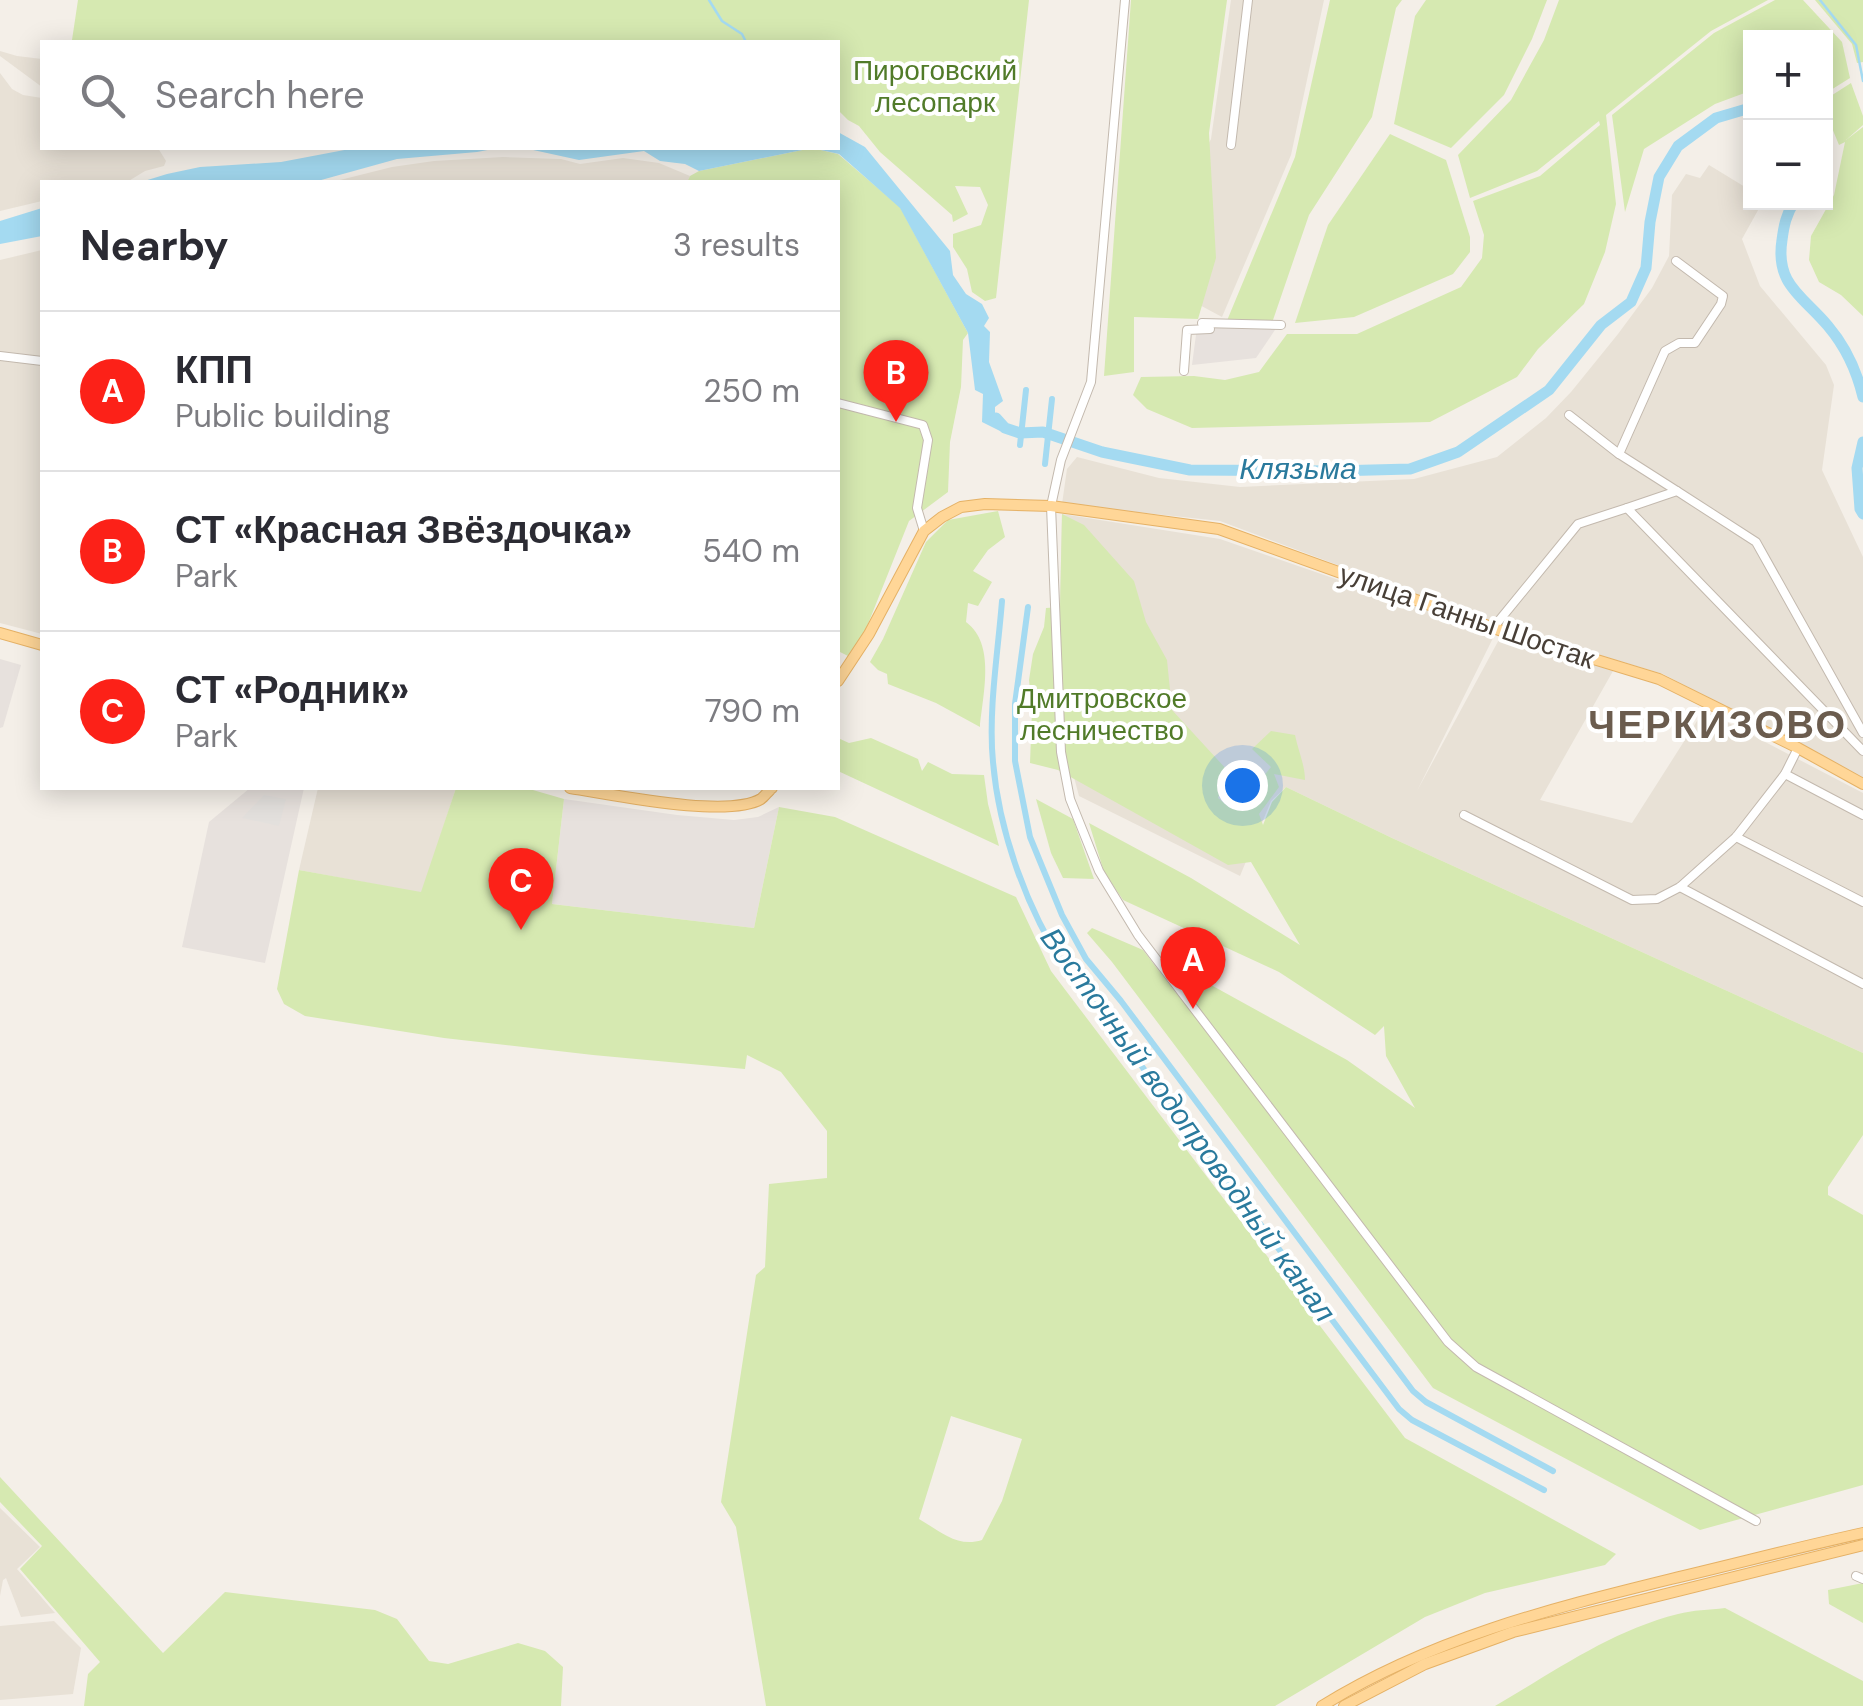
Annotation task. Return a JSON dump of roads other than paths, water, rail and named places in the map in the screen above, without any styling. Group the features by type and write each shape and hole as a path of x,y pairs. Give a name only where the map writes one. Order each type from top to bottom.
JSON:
{"main road":[{"name":"улица Ганны Шостак","path":"924,531 961,507 985,504 1051,506 1219,530 1493,628 1658,679 1863,784"},
{"path":"840,678 869,634 924,531"},
{"path":"0,634 40,644"},
{"path":"584,790 686,805 734,806 762,799 770,790"},
{"path":"1322,1706 1420,1654 1509,1621 1863,1533"},
{"path":"1344,1706 1425,1664 1512,1632 1863,1545"}],"street":[{"path":"1125,0 1091,382 1061,460 1051,506 1061,752 1070,799 1099,870 1178,989 1448,1342 1476,1368 1756,1521"},
{"path":"1231,145 1248,0"},
{"path":"1619,454 1665,350 1679,343 1694,343 1721,304 1723,296 1676,262"},
{"path":"1184,372 1187,330 1206,326 1281,326"},
{"path":"0,356 40,361"},
{"path":"840,404 923,425 928,440 917,508 924,531"},
{"path":"1568,415 1619,454 1756,542 1863,732"},
{"path":"1493,628 1578,524 1677,491"},
{"path":"1626,508 1863,751"},
{"path":"1464,815 1632,900 1658,899 1680,887 1736,837 1785,774 1798,748"},
{"path":"1785,774 1863,815"},
{"path":"1736,837 1863,902"},
{"path":"1680,887 1863,984"}],"water":[{"path":"840,133 865,147 950,251 953,275 966,294 982,304 989,318 984,326 990,332 989,362 1003,401 995,407 995,413 1008,425 1002,432 982,422 983,394 975,390 968,333 900,208 839,154 821,150 840,150"},
{"path":"344,150 488,150 397,159 321,180 148,180 200,167 281,162"},
{"path":"533,150 802,150 699,171 685,164 660,161 644,151 579,160"},
{"path":"40,209 40,236 0,244 0,221"}],"waterway":[{"path":"709,0 722,21 745,40"},
{"path":"1820,0 1856,45 1863,81"},
{"name":"Клязьма","path":"996,418 1005,428 1020,433 1043,432 1102,452 1190,470 1410,469 1458,452 1549,390 1601,325 1631,302 1646,268 1659,177 1678,146 1716,118 1743,110"},
{"name":"Клязьма","path":"1790,210 1781,255 1787,279 1840,342 1863,397"},
{"name":"Восточный водопроводный канал","path":"1020,445 1026,390"},
{"name":"Восточный водопроводный канал","path":"1045,464 1052,399"},
{"name":"Клязьма","path":"1863,442 1857,468 1863,514"},
{"name":"Восточный водопроводный канал","path":"1002,601 992,723 996,789 1017,870 1052,946 1399,1409 1412,1420 1544,1490"},
{"name":"Восточный водопроводный канал","path":"1028,607 1015,704 1015,761 1030,837 1062,915 1086,959 1413,1391 1426,1402 1553,1471"}],"place":[{"name":"СТ «Красная Звёздочка»","path":"896,422"},
{"name":"СТ «Родник»","path":"521,930"},
{"name":"КПП","path":"1193,1009"}],"district":[{"name":"ЧЕРКИЗОВО","path":"1718,725"}],"park label":[{"name":"Пироговский лесопарк","path":"935,86"},
{"name":"Дмитровское лесничество","path":"1102,714"}]}
